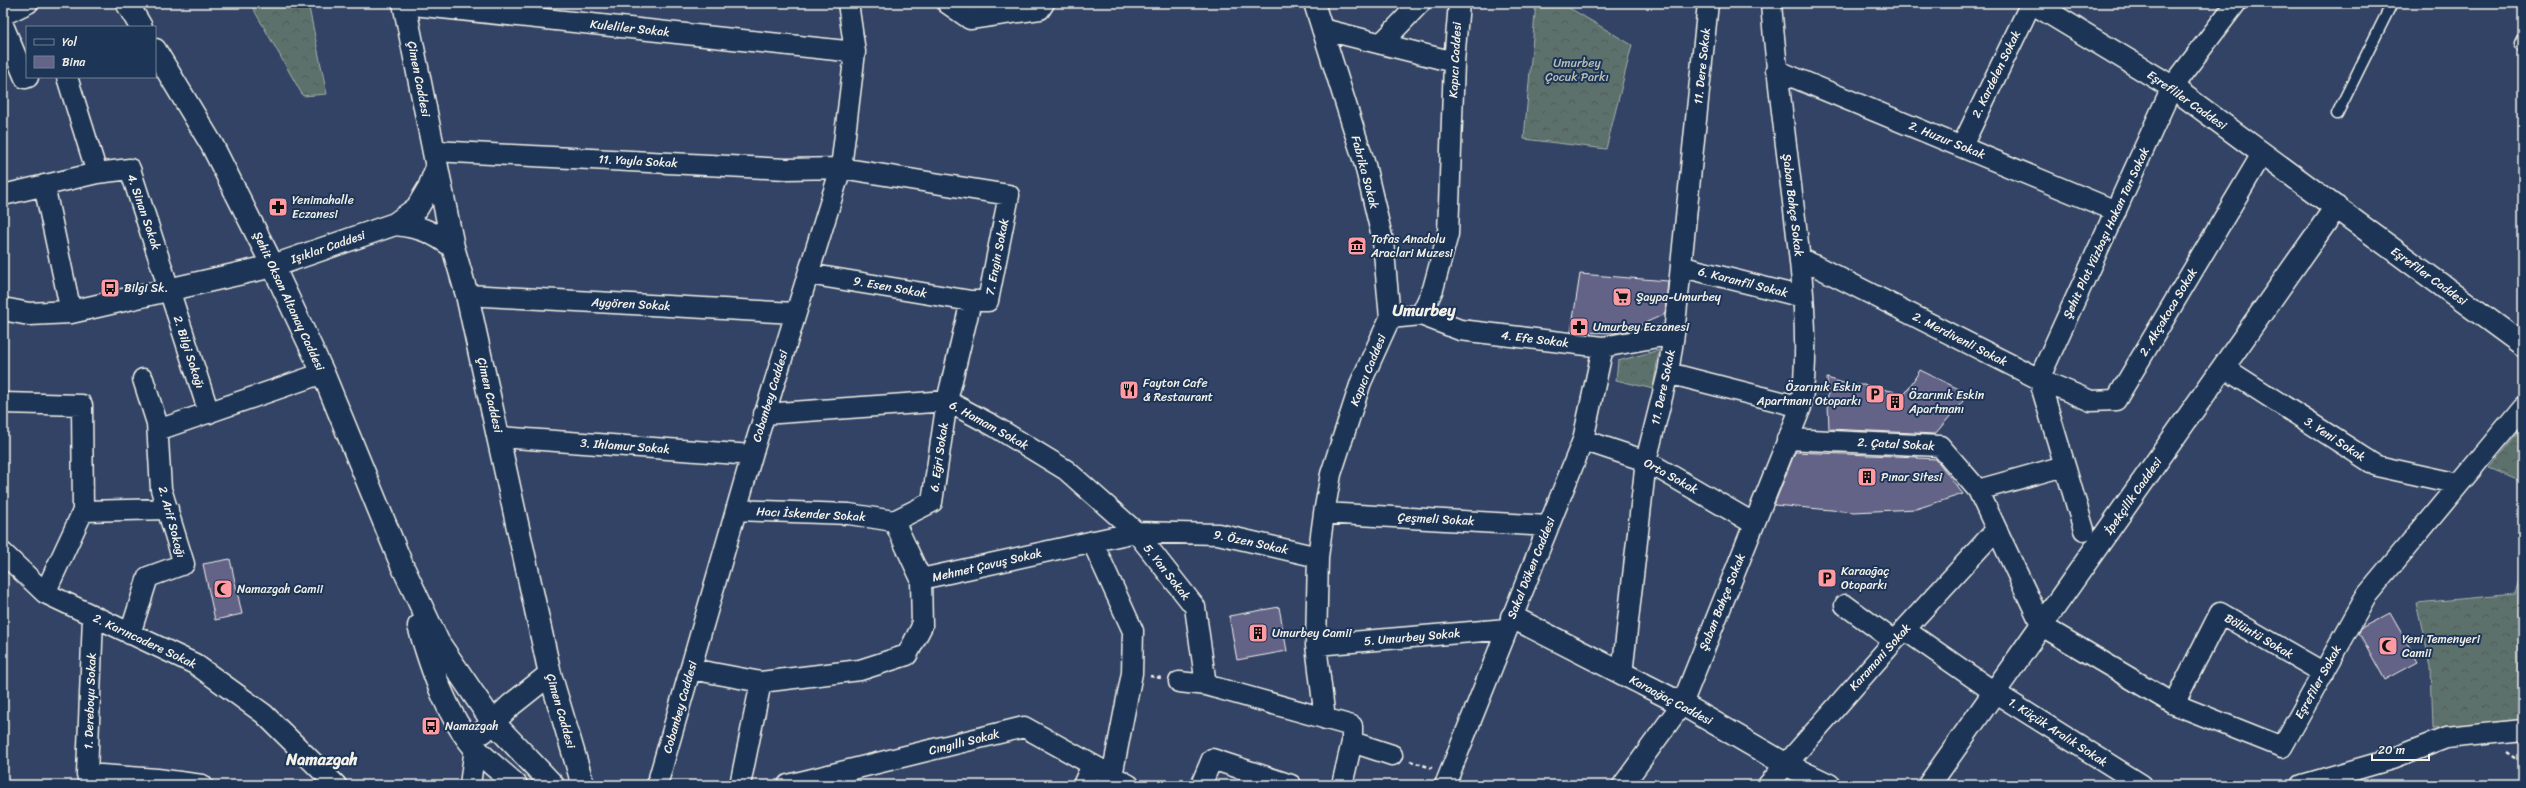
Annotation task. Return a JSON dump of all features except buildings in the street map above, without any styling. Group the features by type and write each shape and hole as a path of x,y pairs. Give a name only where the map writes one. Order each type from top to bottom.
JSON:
{"main road":[{"path":"127,3 141,26"},
{"name":"Çimen Caddesi","path":"404,3 453,247 468,296 550,674 583,785"},
{"name":"Eşrefliler Caddesi","path":"2032,3 2172,87 2336,207"},
{"name":"Şehit Oksan Altanay Caddesi","path":"156,52 212,145 273,266 323,373 401,563 438,642 492,721 553,785"},
{"path":"395,224 417,208 429,188 435,159"},
{"name":"Eşrefiler Caddesi","path":"2336,207 2523,345"},
{"name":"İpekçilik Caddesi","path":"1929,785 2336,207"},
{"path":"395,224 415,226 436,234 453,247"},
{"name":"Işıklar Caddesi","path":"3,309 29,314 71,312 170,291 273,266 395,224"},
{"name":"Şehit Oksan Altanay Caddesi","path":"401,563 428,655 450,711 475,748 516,785"},
{"name":"Karaağaç Caddesi","path":"1510,623 1622,674 1682,704 1785,764 1829,785"},
{"path":"475,748 483,732 492,721 550,674"}],"street":[{"path":"3,15 28,3"},
{"name":"Kuleliler Sokak","path":"404,3 855,52"},
{"name":"Cobanbey Caddesi","path":"657,785 764,414 841,168 855,52 848,3"},
{"path":"947,3 970,19 1040,9 1044,3"},
{"name":"Fabrika Sokak","path":"1314,3 1365,165 1383,242 1390,318"},
{"path":"1381,44 1420,3"},
{"name":"Kapıcı Caddesi","path":"1421,315 1433,289 1448,234 1454,62 1459,3"},
{"name":"11. Dere Sokak","path":"1622,674 1646,461 1668,373 1683,267 1708,3"},
{"name":"Şaban Bahçe Sokak","path":"1623,785 1682,704 1787,439 1802,407 1805,385 1803,297 1800,258 1776,70 1771,3"},
{"name":"2. Kardelen Sokak","path":"1962,146 2032,3"},
{"name":"Şehit Plot Yüzbaşı Hakan Tan Sokak","path":"2039,379 2172,87 2236,3"},
{"path":"3,25 9,58 26,78"},
{"path":"1322,30 1454,62"},
{"name":"2. Huzur Sokak","path":"1776,70 2116,211"},
{"path":"3,195 44,184 97,173 67,78"},
{"name":"2. Akçakoca Sokak","path":"2039,379 2091,401 2116,400 2262,154"},
{"name":"11. Yayla Sokak","path":"435,159 786,169 841,168 1009,195"},
{"name":"4. Sinan Sokak","path":"97,173 130,169 170,291"},
{"path":"44,184 71,312"},
{"name":"7. Engin Sokak","path":"971,301 988,301 1009,195"},
{"name":"2. Merdivenli Sokak","path":"1800,258 2039,379"},
{"name":"6. Karanfil Sokak","path":"1683,267 1803,297"},
{"name":"9. Esen Sokak","path":"808,274 971,301"},
{"name":"2. Bilgi Sokağı","path":"170,291 209,413"},
{"name":"Aygören Sokak","path":"468,296 795,313"},
{"name":"6. Eğri Sokak","path":"894,521 932,502 947,401 971,301"},
{"path":"1390,318 1421,315"},
{"name":"4. Efe Sokak","path":"1421,315 1460,330 1603,348 1674,334"},
{"name":"Kapıcı Caddesi","path":"1324,719 1316,645 1318,557 1324,513 1331,474 1360,382 1390,318"},
{"name":"Sakal Döken Caddesi","path":"1447,780 1583,440 1603,348"},
{"name":"3. Yeni Sokak","path":"2223,367 2377,466 2459,484"},
{"path":"158,430 323,373"},
{"path":"1668,373 1802,407"},
{"name":"2. Arif Sokağı","path":"130,634 148,577 184,564 161,489 158,430 142,379"},
{"path":"2039,379 2084,530"},
{"name":"6. Hamam Sokak","path":"764,414 947,401 994,426 1066,470 1136,532"},
{"path":"3,403 82,405 83,511 45,593"},
{"name":"Eşrefiler Sokak","path":"2042,626 2174,704 2282,747 2367,595 2523,407"},
{"name":"3. Ihlamur Sokak","path":"499,437 752,455"},
{"name":"2. Çatal Sokak","path":"1787,439 1940,446 1978,490 1995,531 2042,626"},
{"name":"Orta Sokak","path":"1583,440 1646,461 1753,524"},
{"path":"1978,490 2064,466"},
{"path":"83,511 168,509"},
{"name":"Hacı İskender Sokak","path":"736,510 848,514 894,521"},
{"name":"Çeşmeli Sokak","path":"1324,513 1548,526"},
{"path":"894,521 921,579"},
{"name":"Karamani Sokak","path":"1768,785 1785,764 1995,531"},
{"name":"Mehmet Çavuş Sokak","path":"691,669 761,682 860,670 907,656 922,626 921,579 1136,532"},
{"name":"9. Özen Sokak","path":"1136,532 1218,534 1318,557"},
{"name":"5. Yan Sokak","path":"1136,532 1195,607 1206,685"},
{"path":"1092,541 1133,631 1132,673 1120,781"},
{"name":"2. Karıncadere Sokak","path":"3,553 45,593 195,664 264,714 336,785"},
{"name":"1. Küçük Aralık Sokak","path":"1846,604 1994,692 2142,785"},
{"name":"Bölüntü Sokak","path":"2174,704 2220,613 2324,673"},
{"name":"1. Dereboyu Sokak","path":"89,779 93,617"},
{"name":"5. Umurbey Sokak","path":"1316,645 1510,623"},
{"path":"740,785 761,682"},
{"path":"1179,682 1206,685 1352,726 1352,742 1342,785"},
{"name":"Cıngıllı Sokak","path":"788,785 1024,727 1120,781"},
{"path":"2302,785 2392,759 2446,738 2523,730"},
{"path":"1352,742 1392,755"},
{"path":"470,785 475,748"},
{"path":"1201,785 1212,759 1291,785"},
{"path":"1083,785 1092,765"},
{"path":"89,779 157,779 202,785"}],"lane":[{"path":"2337,114 2392,3"}],"path":[{"path":"1132,673 1179,682"},
{"path":"1392,755 1447,780"}],"green space":[{"path":"250,3 308,3 327,94 303,96"},
{"name":"Umurbey Çocuk Parkı","path":"1536,3 1561,3 1632,45 1606,149 1524,139"},
{"path":"1659,350 1653,389 1616,380 1618,361"},
{"path":"2523,426 2523,482 2489,468"},
{"path":"2523,566 2523,723 2433,729 2431,667 2416,603 2515,594"}],"place":[{"name":"Yenimahalle Eczanesi","path":"278,207"},
{"name":"Tofas Anadolu Araclari Muzesi","path":"1357,246"},
{"name":"Bilgi Sk.","path":"110,288"},
{"name":"Şaypa-Umurbey","path":"1622,297"},
{"name":"Umurbey Eczanesi","path":"1579,327"},
{"name":"Fayton Cafe & Restaurant","path":"1129,390"},
{"name":"Özarınık Eskin Apartmanı Otoparkı","path":"1875,394"},
{"name":"Özarınık Eskin Apartmanı","path":"1895,402"},
{"name":"Pınar Sitesi","path":"1867,477"},
{"name":"Karaağaç Otoparkı","path":"1827,578"},
{"name":"Namazgah Camii","path":"223,589"},
{"name":"Umurbey Camii","path":"1258,633"},
{"name":"Yeni Temenyeri Camii","path":"2388,646"},
{"name":"Namazgah","path":"431,726"}],"district":[{"name":"Umurbey","path":"1424,310"},
{"name":"Namazgah","path":"322,759"}]}
